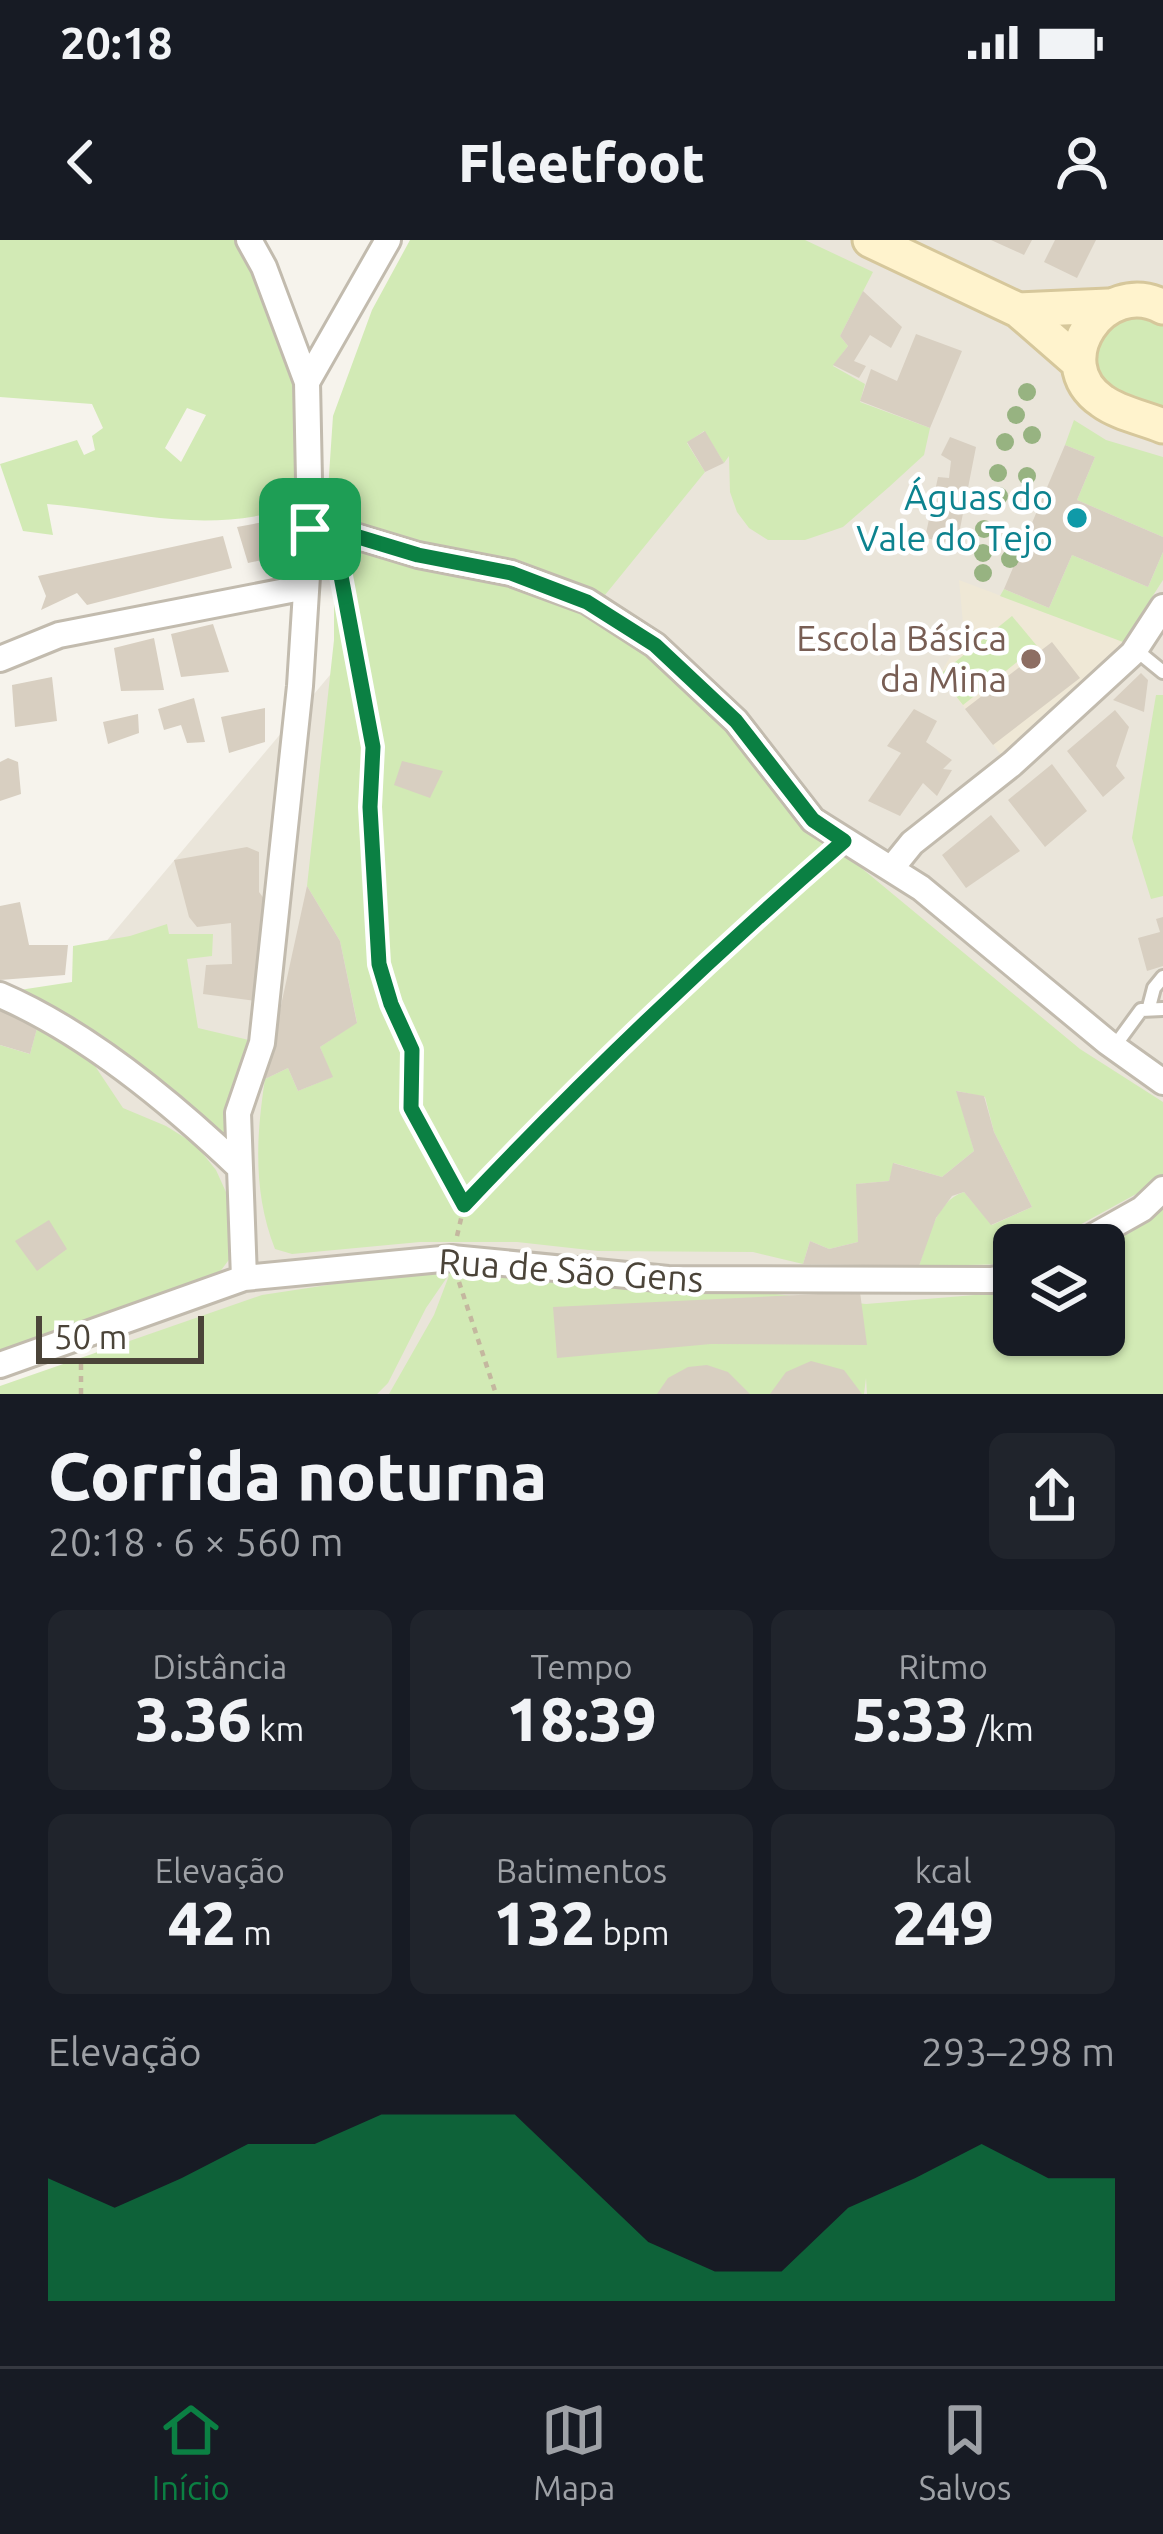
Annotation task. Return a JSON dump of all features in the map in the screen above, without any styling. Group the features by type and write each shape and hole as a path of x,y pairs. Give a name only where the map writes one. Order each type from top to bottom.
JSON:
{"main road":[{"path":"870,240 1018,310 1079,363"},
{"path":"1018,310 1108,306 1129,299 1151,300 1163,307"},
{"path":"1108,306 1091,321 1081,341 1079,363 1086,384 1101,401 1163,426"}],"street":[{"path":"244,1278 238,1113 262,1043 298,709 310,529 307,382 264,267 249,240"},
{"path":"307,382 388,240"},
{"path":"310,529 342,532 418,555 511,573 587,602 655,645 720,706 813,820 921,888 1163,1082"},
{"path":"0,659 59,635 306,587"},
{"path":"891,869 912,842 1012,764 1135,650 1163,607"},
{"path":"0,995 70,1034 126,1073 193,1123 240,1168"},
{"path":"1115,1224 1163,1190"},
{"name":"Rua de São Gens","path":"0,1365 244,1278 452,1258 668,1279 993,1280"}],"lane":[{"path":"1135,650 1163,672"},
{"path":"1114,1047 1141,1010 1156,1008 1154,988 1163,977"}],"path":[{"path":"310,529 341,576 373,747 370,807 379,964 412,1050 411,1108 464,1205"},
{"path":"496,1394 452,1258 464,1205 559,1105 844,841"},
{"path":"81,1394 82,1338"}],"shaded area":[{"path":"492,240 1163,240 1163,1394 120,1394 25,1038 435,550"},
{"name":"Escola Básica da Mina","path":"959,580 1127,643 1087,686 1001,755 939,675 964,635"}],"green space":[{"path":"0,240 241,240 299,386 299,505 266,514 204,520 47,504 53,535 23,531 0,464 77,440 84,455 95,450 92,436 103,428 92,404 0,397","holes":["187,408 206,415 181,462 165,448"]},
{"path":"410,240 805,240 873,272 840,336 848,346 833,366 865,384 860,402 930,428 924,455 843,527 805,540 768,540 749,528 737,512 730,492 729,456 724,463 704,431 687,443 705,472 605,595 521,561 435,550 340,515 328,490 333,416 372,310"},
{"path":"1147,314 1163,321 1163,408 1114,390 1097,361 1095,344 1115,318"},
{"path":"1074,420 1106,440 1163,457 1163,537 1077,500 1095,457 1065,445"},
{"path":"360,537 511,573 655,645 830,842 1080,1049 1163,1102 1163,1174 1081,1224 994,1224 1032,1207 994,1132 985,1097 957,1091 974,1151 942,1177 894,1163 889,1181 857,1184 858,1242 829,1249 810,1241 803,1264 753,1252 598,1251 517,1242 420,1242 292,1254 275,1249 258,1165 265,1079 288,1068 298,1091 332,1077 320,1047 357,1022 340,941 307,886 334,640 334,565"},
{"path":"1163,552 1163,580 1123,642 1000,596 1004,589 1049,608 1072,555 1148,587"},
{"path":"1012,616 1037,646 963,705 939,675"},
{"path":"1156,695 1163,695 1163,896 1151,899 1132,838"},
{"path":"167,924 169,934 213,934 212,956 187,959 198,1028 249,1040 230,1110 231,1143 77,1019 13,991 72,982 73,946"},
{"path":"39,1021 89,1057 123,1108 195,1144 216,1170 230,1201 231,1257 216,1277 0,1352 0,1045 30,1054"},
{"path":"1163,1189 1163,1394 867,1394 866,1378 864,1394 389,1394 434,1315 450,1273 426,1308 388,1383 377,1394 0,1394 0,1386 262,1295 453,1266 452,1258 866,1304 993,1291 993,1356 1125,1356 1125,1224 1114,1224"},
{"path":"964,1192 992,1225 993,1264 919,1266 934,1223 954,1197"}],"building":[{"path":"991,240 1032,240 1024,255"},
{"path":"1055,240 1096,240 1077,278 1044,262"},
{"path":"863,291 902,327 891,348 870,335 854,361 866,366 859,378 833,365 848,346 840,336"},
{"path":"916,334 962,351 930,428 860,401 871,369 897,381"},
{"path":"705,431 724,463 705,472 687,442"},
{"path":"950,437 976,447 957,544 925,538 938,477 949,478 951,461 941,455"},
{"name":"Águas do Vale do Tejo","path":"1065,445 1095,457 1077,500 1163,537 1163,552 1148,587 1072,555 1049,608 1004,589"},
{"path":"296,516 303,551 248,563 237,527"},
{"path":"223,536 232,568 87,605 77,593 41,610 46,596 38,576"},
{"path":"213,624 229,672 181,677 171,634"},
{"path":"154,638 164,690 121,691 114,648"},
{"path":"1052,642 1080,678 993,745 965,709"},
{"path":"1141,673 1148,680 1144,712 1113,700"},
{"path":"52,677 57,721 15,727 12,685"},
{"path":"194,698 205,742 187,743 181,725 164,730 158,709"},
{"path":"265,708 265,742 229,753 221,717"},
{"path":"914,709 937,721 926,742 952,760 943,769 952,770 937,796 923,783 900,816 868,801 901,753 887,746"},
{"path":"1115,710 1129,727 1116,766 1125,778 1103,797 1067,751"},
{"path":"138,714 139,733 108,744 103,722"},
{"path":"8,758 18,762 21,794 0,801 0,762"},
{"path":"402,761 443,771 430,798 394,785"},
{"path":"1052,764 1087,811 1045,847 1008,800"},
{"path":"991,815 1020,851 966,888 942,855"},
{"path":"247,847 259,852 259,892 268,904 256,1001 203,994 206,965 232,964 231,923 197,927 189,917 174,860"},
{"path":"307,886 340,941 357,1023 320,1047 333,1077 298,1091 288,1068 265,1079"},
{"path":"20,902 29,945 68,945 65,975 0,980 0,906"},
{"path":"1163,917 1163,966 1147,971 1138,938 1160,932 1156,919"},
{"path":"0,1003 39,1021 30,1054 0,1045"},
{"path":"956,1091 984,1096 994,1132 1032,1207 991,1225 964,1192 952,1196 936,1218 919,1266 803,1264 810,1241 829,1249 858,1242 856,1184 889,1181 893,1163 942,1177 974,1151"},
{"path":"49,1220 67,1249 37,1271 15,1241"},
{"path":"860,1292 867,1345 711,1344 557,1358 553,1307"},
{"path":"811,1361 844,1370 862,1394 770,1394 786,1372"},
{"path":"707,1365 728,1372 750,1394 657,1394 668,1378 688,1367"}],"place":[{"name":"Águas do Vale do Tejo","path":"1077,518"},
{"name":"Escola Básica da Mina","path":"1031,659"}],"route":[{"path":"310,529 342,532 418,555 511,573 587,602 655,645 736,721 813,820 844,841 559,1105 464,1205 411,1108 412,1050 379,964 370,807 373,747 341,576 310,529"}]}
